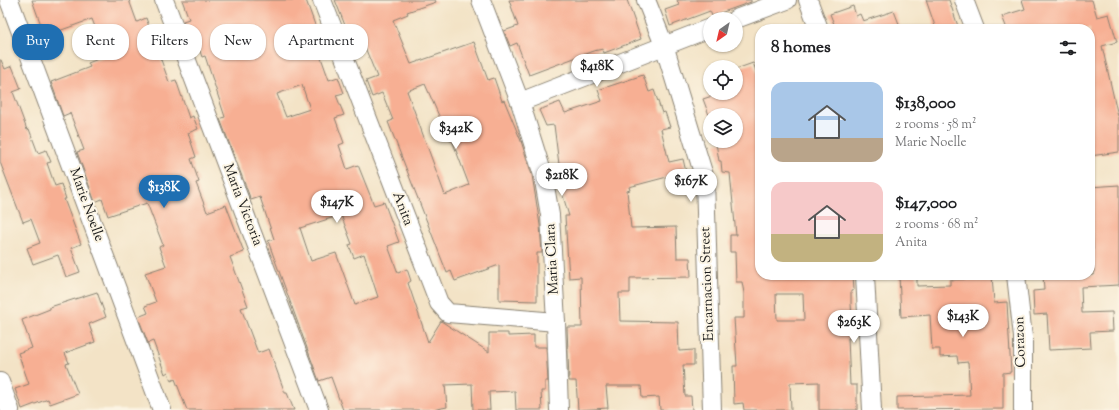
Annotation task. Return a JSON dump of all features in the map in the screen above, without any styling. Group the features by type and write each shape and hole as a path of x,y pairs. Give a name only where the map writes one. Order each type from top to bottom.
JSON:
{"street":[{"name":"Marie Noelle","path":"9,0 162,410"},
{"name":"Maria Victoria","path":"164,0 319,410"},
{"name":"Anita","path":"322,0 439,303 448,313 556,322"},
{"name":"Maria Clara","path":"481,0 520,102 543,175 550,215 559,410"},
{"name":"Encarnacion Street","path":"646,0 664,45 706,179 712,410"},
{"path":"743,16 787,0"},
{"path":"808,0 817,24"},
{"path":"964,0 973,24"},
{"path":"520,102 703,31"},
{"path":"865,280 872,410"},
{"name":"Corazon","path":"1017,280 1023,337 1023,410"},
{"path":"0,382 10,410"}],"building":[{"path":"32,0 129,0 137,22 146,18 148,24 137,24 137,60 161,60 169,82 176,80 189,118 193,116 198,129 188,133 196,157 191,159 199,182 196,183 207,212 226,205 244,252 230,257 248,306 241,308 258,353 269,349 285,393 287,393 294,410 187,410 175,379 171,381 168,372 165,374 153,341 148,343 138,317 148,313 145,306 156,302 145,273 166,266 159,247 163,245 147,203 108,216 102,199 95,202 77,152 84,150 70,113 63,116 51,82 90,67 88,63 96,60 129,60 129,24 94,24 92,19 78,24 72,24 72,26 64,29 64,24 41,24"},
{"path":"182,0 306,0 315,24 274,24 274,60 322,60 329,80 338,77 344,93 336,95 344,115 335,118 344,143 339,145 347,169 358,165 374,205 384,202 399,242 388,246 398,273 407,269 411,281 408,283 428,342 441,321 489,352 489,333 508,333 508,336 534,335 534,347 546,347 548,381 545,381 545,391 541,391 542,410 516,410 515,391 489,392 490,410 473,410 472,384 445,385 447,407 432,410 343,410 331,377 319,381 268,241 274,239 260,197 251,200 220,119 225,117 205,56 202,57 202,24 184,24 183,21 189,19","holes":["302,85 310,109 286,117 277,94","341,215 352,244 349,245 354,258 364,254 378,297 355,305 336,253 311,261 300,228"]},
{"path":"335,0 435,0 436,2 407,12 408,14 393,20 411,64 474,42 488,80 494,78 502,101 504,100 521,141 532,175 540,225 542,253 537,253 537,301 499,300 499,265 455,281 451,271 447,273 388,122 393,120 382,93 372,97 366,81 377,77 368,55 368,24 344,24","holes":["425,84 450,141 452,140 469,185 445,195 407,91"]},
{"path":"509,0 627,0 641,39 604,53 603,49 593,51 529,75 517,43 510,46 504,31 518,26"},
{"path":"677,0 751,0 751,2 723,12 703,12 703,14 670,26 665,10 679,5"},
{"path":"926,0 949,0 957,24 934,24"},
{"path":"1022,0 1092,0 1097,17 1109,14 1117,42 1102,46 1119,116 1119,152 1095,155 1095,24 1005,24 1002,16 1025,9"},
{"path":"853,6 856,16 860,14 863,21 894,11 899,24 834,24 830,14"},
{"path":"0,60 5,69 12,66 21,89 13,92 27,130 29,129 38,153 46,150 51,162 47,163 55,186 61,184 66,199 64,199 81,244 71,248 80,272 66,277 58,255 33,264 27,248 40,243 31,219 23,222 0,162"},
{"path":"753,63 755,68 755,280 853,280 854,290 851,291 853,338 848,338 850,385 857,385 857,410 819,410 819,382 790,383 791,410 744,410 743,403 734,404 733,366 737,366 734,318 744,318 744,293 742,282 736,282 735,252 730,252 730,235 736,235 730,173 722,172 721,161 719,161 717,148 743,148 743,108 706,108 703,100 743,100 743,67","holes":["776,294 803,294 804,320 777,320"]},
{"path":"643,75 649,92 654,90 662,113 665,112 670,127 661,129 669,162 683,159 686,172 629,187 630,190 627,191 631,228 676,227 677,258 690,258 691,277 630,278 630,293 619,293 620,321 678,322 679,351 694,350 694,365 683,365 685,396 691,396 692,410 660,410 659,397 642,398 641,386 606,386 608,408 578,410 576,381 569,381 567,327 582,327 581,277 569,278 565,216 569,216 563,196 554,125 546,126 539,110 560,102 565,113 602,101 598,90"},
{"path":"1119,185 1119,285 1081,287 1082,313 1112,312 1113,331 1090,332 1091,348 1049,350 1047,314 1034,315 1033,291 1044,290 1043,280 1095,280 1095,187"},
{"path":"899,280 917,280 917,286 950,285 950,280 992,280 994,303 1007,302 1011,372 1003,373 1003,409 897,410 897,397 970,395 968,362 958,363 957,356 940,357 940,349 932,349 930,315 901,317"},
{"path":"97,292 106,317 89,324 95,342 65,353 69,363 66,364 78,394 50,404 48,399 22,409 15,389 29,384 18,353 32,348 22,320 50,309 50,307"}]}
